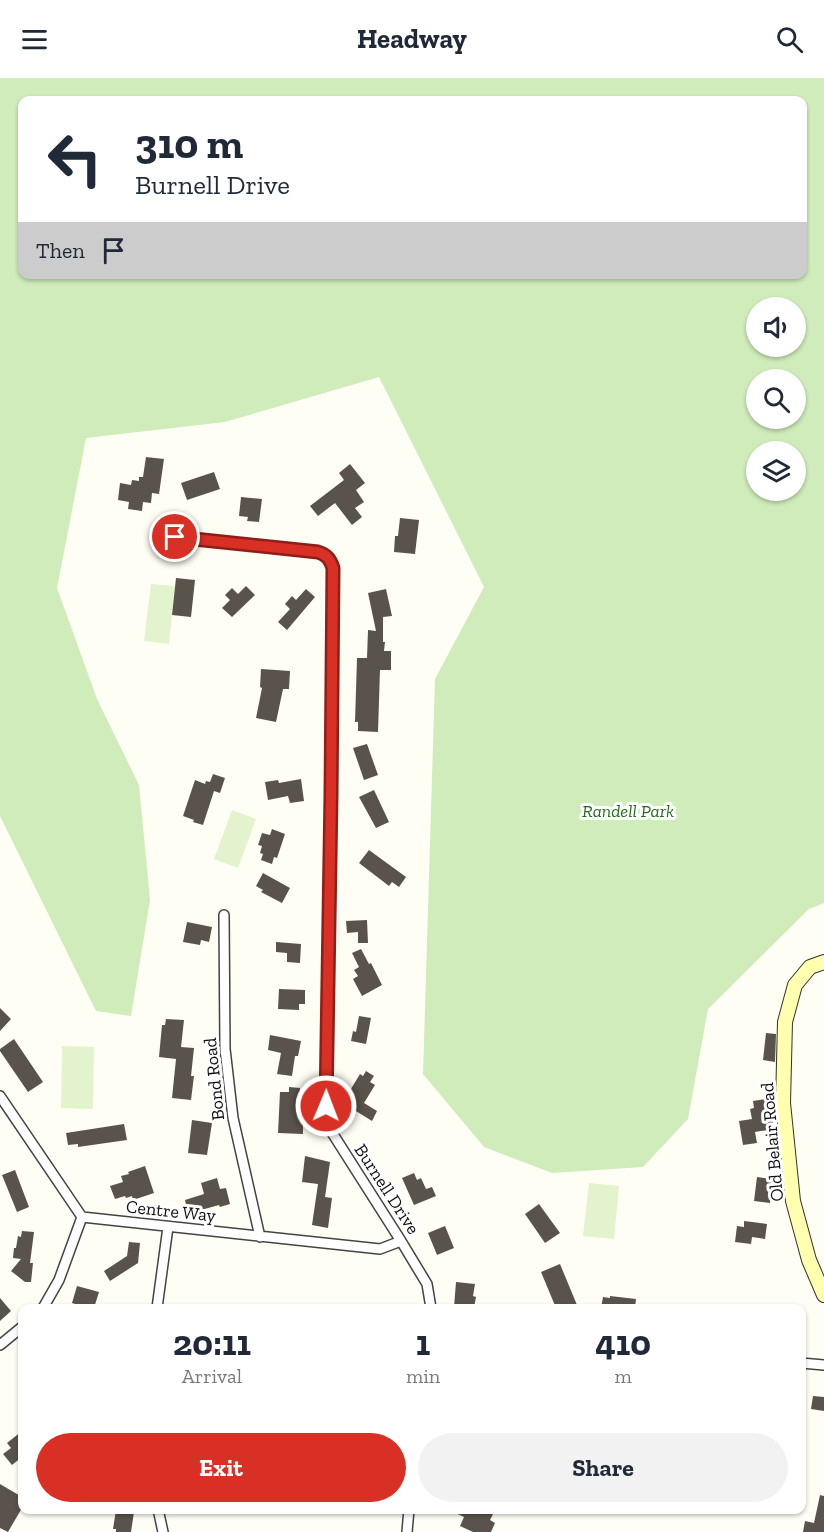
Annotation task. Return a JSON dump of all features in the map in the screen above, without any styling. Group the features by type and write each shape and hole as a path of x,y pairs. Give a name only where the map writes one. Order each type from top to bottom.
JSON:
{"main road":[{"name":"Old Belair Road","path":"823,1291 808,1260 793,1202 783,1103 785,1022 795,985 810,967 824,962"}],"street":[{"name":"Burnell Drive","path":"175,537 318,552 325,554 331,561 333,568 327,1116 331,1131 427,1284 430,1304"},
{"name":"Bond Road","path":"224,915 225,1049 233,1118 260,1237"},
{"path":"0,1096 82,1217 59,1280 45,1304"},
{"name":"Centre Way","path":"82,1217 380,1249 401,1241"},
{"path":"158,1304 168,1227"},
{"path":"0,1345 18,1330"},
{"path":"806,1363 824,1365"},
{"path":"159,1514 164,1532"},
{"path":"407,1532 409,1514"}],"green space":[{"name":"Randell Park","path":"0,78 824,78 824,903 809,909 708,1009 688,1119 643,1167 552,1173 484,1147 423,1074 435,679 484,587 379,377 225,422 86,438 57,588 97,699 139,785 150,900 131,1016 96,1011 0,816"},
{"path":"151,584 175,586 169,644 144,641"},
{"path":"232,810 256,819 238,868 214,859"},
{"path":"62,1046 94,1047 93,1109 61,1108"},
{"path":"589,1183 619,1186 614,1239 583,1236"}],"building":[{"path":"146,457 164,459 159,494 152,493 151,503 143,502 142,511 128,509 129,502 118,500 120,483 131,485 132,480 139,481 139,477 143,477"},
{"path":"350,464 365,483 356,490 364,502 355,508 362,517 352,525 335,503 318,516 310,506 344,480 339,473"},
{"path":"214,472 220,489 187,500 181,483"},
{"path":"241,497 262,499 259,522 247,521 248,517 239,516"},
{"path":"400,518 419,520 415,554 394,552"},
{"path":"176,578 195,580 191,617 172,615"},
{"path":"246,586 255,595 232,617 222,608 230,600 225,595 232,588 238,594"},
{"path":"306,589 315,597 287,630 278,622 290,609 285,604 292,596 296,600"},
{"path":"386,589 392,616 383,617 383,642 385,642 384,651 391,651 391,670 380,670 378,732 358,731 358,722 355,722 357,658 367,658 368,630 376,631 368,593"},
{"path":"261,669 290,671 289,689 283,689 276,722 256,718 262,688 260,687"},
{"path":"367,744 378,775 364,780 353,748"},
{"path":"213,774 225,778 220,793 214,791 203,825 193,822 194,820 183,816 195,780 205,784 206,781 210,782"},
{"path":"301,779 304,801 290,803 288,796 268,800 265,782 278,780 279,783"},
{"path":"374,790 389,822 376,828 359,797"},
{"path":"272,829 285,834 277,858 274,857 272,864 261,860 262,846 258,845 262,833 270,835"},
{"path":"369,850 406,877 399,887 392,882 389,886 359,863"},
{"path":"263,873 290,888 282,903 261,892 263,890 256,886"},
{"path":"367,920 368,943 358,943 358,932 347,933 346,921"},
{"path":"187,922 212,927 209,942 201,940 200,945 183,942"},
{"path":"276,942 301,944 300,963 287,962 287,953 276,952"},
{"path":"361,949 382,985 362,996 353,979 358,976 354,970 359,967 352,953"},
{"path":"279,989 305,990 305,1004 299,1004 299,1010 278,1009"},
{"path":"0,1008 11,1019 0,1031"},
{"path":"359,1016 371,1018 366,1044 351,1041 353,1031 356,1032"},
{"path":"166,1019 184,1020 181,1047 194,1048 191,1100 172,1098 176,1059 159,1057 162,1025 165,1025"},
{"path":"766,1033 776,1034 775,1062 763,1060"},
{"path":"270,1035 301,1041 298,1056 295,1056 292,1076 277,1074 281,1053 268,1050"},
{"path":"14,1039 43,1082 28,1092 0,1051"},
{"path":"366,1071 374,1076 370,1082 375,1085 364,1103 377,1111 372,1121 351,1108 348,1112 340,1107 360,1074 363,1076"},
{"path":"289,1087 300,1088 299,1115 303,1115 303,1134 278,1133 280,1092 289,1092"},
{"path":"766,1099 774,1129 755,1132 757,1143 743,1145 739,1121 752,1119 750,1109 754,1108 753,1101"},
{"path":"192,1120 212,1123 207,1155 188,1153"},
{"path":"124,1124 127,1140 78,1147 78,1144 68,1145 66,1133"},
{"path":"305,1156 330,1162 325,1197 332,1198 328,1228 312,1225 318,1184 302,1182"},
{"path":"145,1166 154,1193 133,1200 132,1196 115,1199 110,1186 123,1182 121,1176 129,1174 128,1172"},
{"path":"15,1170 29,1207 17,1212 2,1175"},
{"path":"414,1173 417,1180 421,1178 426,1189 432,1187 436,1196 414,1205 402,1178"},
{"path":"757,1177 773,1179 770,1203 754,1201"},
{"path":"217,1178 220,1189 226,1188 230,1204 201,1210 200,1206 187,1209 185,1200 204,1194 201,1183"},
{"path":"539,1204 560,1233 545,1243 525,1214"},
{"path":"744,1221 767,1224 765,1239 752,1237 751,1244 735,1242 737,1226 744,1227"},
{"path":"445,1226 454,1248 437,1255 428,1233"},
{"path":"22,1231 34,1232 30,1263 33,1263 31,1282 25,1282 11,1271 21,1259 13,1258 18,1236 21,1237"},
{"path":"129,1242 140,1243 138,1263 110,1281 104,1271 127,1256"},
{"path":"560,1264 577,1304 554,1304 541,1272"},
{"path":"456,1282 475,1284 473,1296 476,1297 475,1304 454,1304"},
{"path":"77,1286 99,1292 95,1304 72,1303"},
{"path":"610,1296 636,1299 635,1304 602,1304 603,1297 610,1298"},
{"path":"0,1298 11,1311 0,1321"},
{"path":"813,1396 824,1397 824,1411 811,1409"},
{"path":"18,1434 18,1460 12,1465 3,1454 11,1448 7,1443"},
{"path":"0,1484 18,1495 18,1514 8,1532 0,1528"},
{"path":"820,1495 824,1496 824,1532 803,1532 805,1521 814,1523"},
{"path":"115,1514 134,1514 131,1532 116,1532 116,1529 113,1529"},
{"path":"458,1514 493,1514 490,1520 495,1523 491,1532 473,1532 460,1526 464,1517"}],"route":[{"path":"175,537 318,552 325,554 333,568 326,1106"}]}
